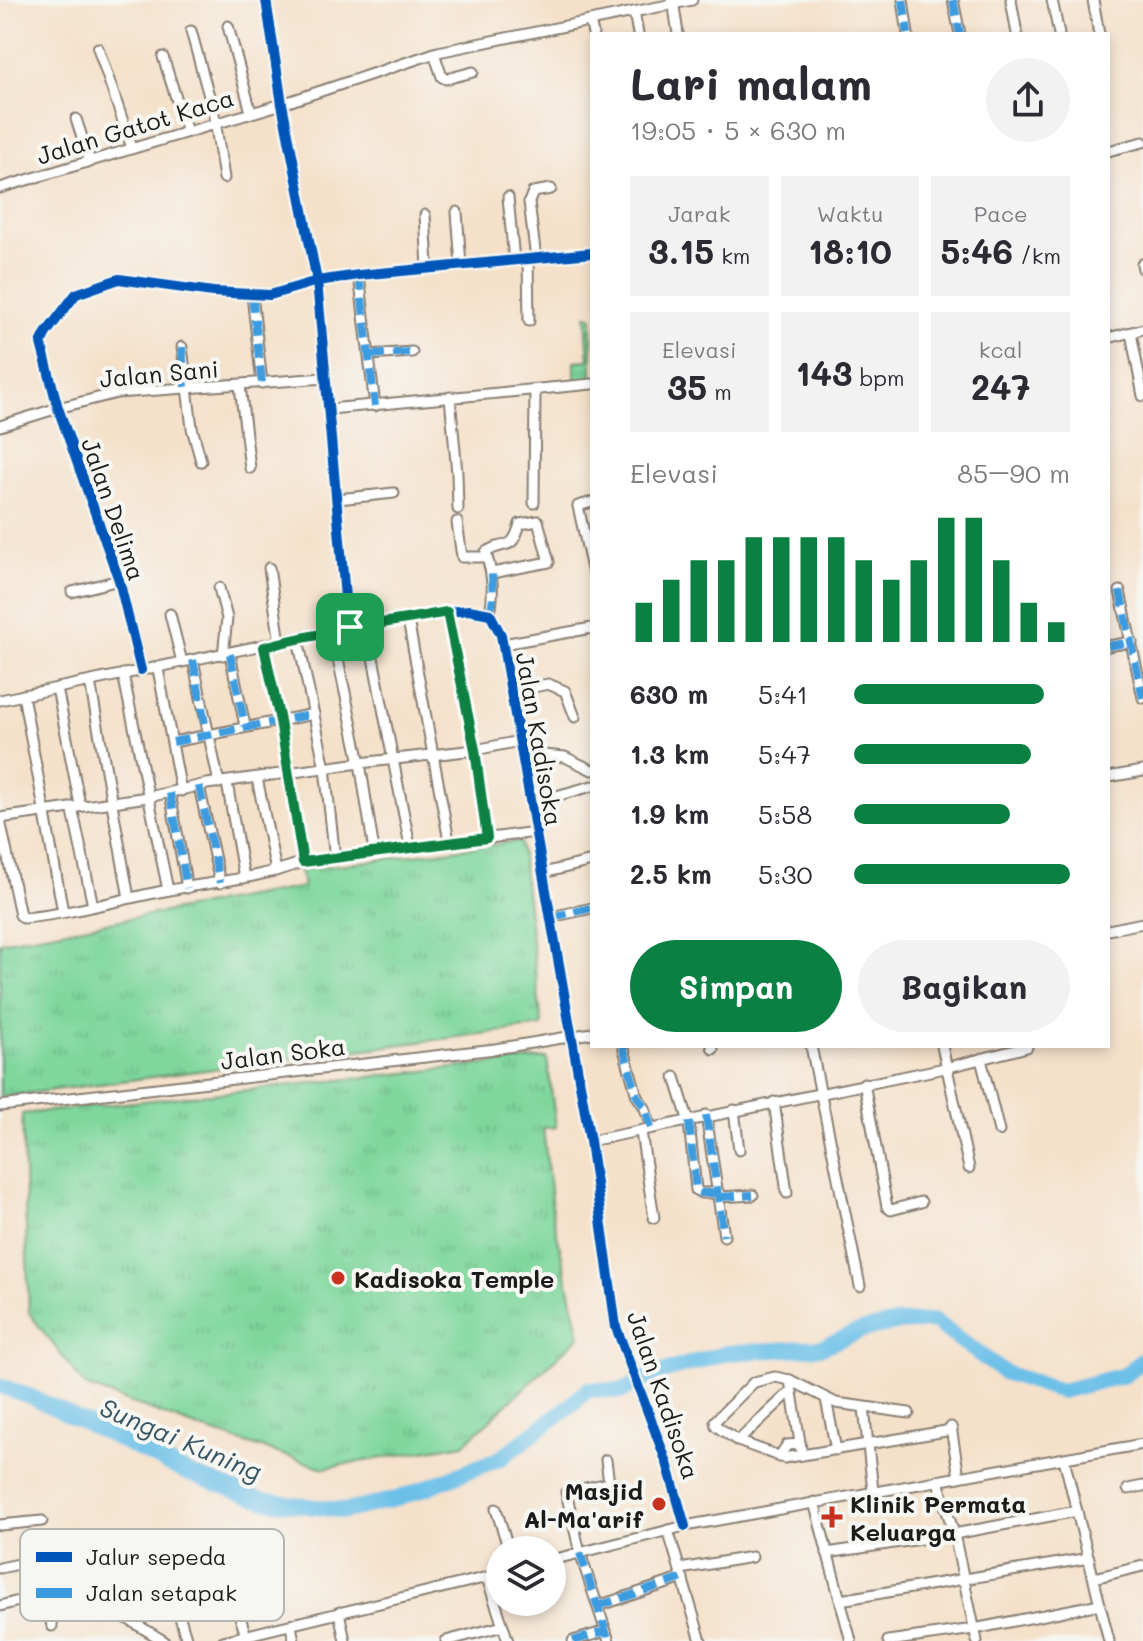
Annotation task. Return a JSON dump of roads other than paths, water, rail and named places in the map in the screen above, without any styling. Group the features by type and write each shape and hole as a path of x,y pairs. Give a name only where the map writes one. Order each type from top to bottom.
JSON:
{"street":[{"name":"Jalan Gatot Kaca","path":"0,188 282,104 434,53 691,0"},
{"path":"903,0 908,32"},
{"path":"953,0 960,32"},
{"path":"1011,0 1017,32"},
{"path":"1052,0 1059,32"},
{"path":"1093,0 1099,32"},
{"path":"673,2 678,32"},
{"path":"266,4 317,281 350,627"},
{"path":"634,12 638,32"},
{"path":"590,21 593,32"},
{"path":"228,26 251,112"},
{"path":"191,31 215,122 224,178"},
{"path":"98,48 132,148"},
{"path":"434,53 442,77 446,79 473,72"},
{"path":"163,57 187,132"},
{"path":"76,119 90,162"},
{"path":"1110,150 1143,142"},
{"path":"529,321 532,259 529,202 533,192 551,189"},
{"path":"508,197 514,261"},
{"path":"457,212 461,265"},
{"path":"425,215 428,267"},
{"path":"262,383 252,295 270,295 317,281 359,275 590,253"},
{"path":"359,275 375,406"},
{"name":"Jalan Delima","path":"141,670 119,580 58,408 41,343 79,292 109,282 129,278 164,286 252,295"},
{"path":"1110,338 1143,329"},
{"path":"1131,333 1143,396"},
{"path":"182,347 185,388 201,461"},
{"path":"369,355 412,352"},
{"name":"Jalan Sani","path":"0,426 117,393 325,378"},
{"path":"330,409 590,384"},
{"path":"240,386 250,468"},
{"path":"534,503 535,390"},
{"path":"450,397 458,509"},
{"path":"338,499 394,493"},
{"path":"590,502 578,505 587,522 590,550"},
{"path":"0,700 350,627 367,627 447,612 469,610 490,614 493,599 488,549 513,543 520,524 538,521 549,562 492,573"},
{"path":"457,522 462,557 487,557"},
{"path":"269,568 280,643"},
{"path":"72,592 119,580"},
{"path":"219,588 227,618 227,654 245,726"},
{"path":"1120,591 1143,698"},
{"path":"447,612 475,750 487,838"},
{"path":"170,614 182,662"},
{"name":"Jalan Kadisoka","path":"490,614 503,644 590,1141 616,1327 667,1463 685,1526"},
{"path":"408,620 449,841"},
{"path":"367,627 410,846"},
{"path":"503,644 590,628"},
{"path":"332,631 360,763 374,851"},
{"path":"1110,645 1143,632"},
{"path":"298,639 325,768 335,859"},
{"path":"264,647 290,774 303,862"},
{"path":"193,660 207,734 223,783 244,878"},
{"path":"158,669 173,742 187,888"},
{"path":"123,674 168,890"},
{"path":"90,682 129,898"},
{"path":"511,692 548,684 565,691 575,717"},
{"path":"57,688 93,906"},
{"path":"23,695 63,912"},
{"path":"173,742 314,714"},
{"path":"520,741 475,750 199,786 148,797 0,819 21,917 220,883 303,862 536,832"},
{"path":"522,753 565,757 590,769"},
{"path":"1110,777 1143,771"},
{"path":"257,778 276,871"},
{"path":"199,786 220,883"},
{"path":"531,803 590,787"},
{"path":"543,873 590,861"},
{"path":"551,917 590,908"},
{"path":"1110,930 1143,923"},
{"name":"Jalan Soka","path":"0,1106 495,1049 590,1033"},
{"path":"624,1048 637,1096 645,1108 654,1218"},
{"path":"811,1048 860,1286"},
{"path":"942,1048 969,1168"},
{"path":"590,1141 945,1068 1023,1048"},
{"path":"981,1059 999,1131"},
{"path":"675,1077 689,1122 696,1190 719,1195 753,1195"},
{"path":"864,1083 887,1207 891,1210 921,1202"},
{"path":"774,1102 787,1193"},
{"path":"734,1110 739,1150"},
{"path":"706,1115 724,1236"},
{"path":"909,1413 864,1408 826,1399 775,1377 757,1380 718,1416 716,1426 738,1441 779,1457 836,1450 952,1428 959,1477"},
{"path":"738,1441 790,1386"},
{"path":"790,1386 802,1455"},
{"path":"826,1399 836,1450"},
{"path":"864,1408 873,1491"},
{"path":"779,1457 787,1445 800,1444"},
{"path":"566,1556 685,1526 1141,1444 1143,1457"},
{"path":"1064,1459 1109,1641"},
{"path":"573,1641 608,1636 580,1553 566,1492 609,1483 606,1460"},
{"path":"938,1481 954,1534 977,1641"},
{"path":"1128,1489 1143,1486"},
{"path":"814,1502 851,1641"},
{"path":"496,1509 505,1536"},
{"path":"827,1553 1077,1511"},
{"path":"0,1525 42,1521"},
{"path":"668,1530 701,1641"},
{"path":"598,1606 681,1574 752,1557"},
{"path":"840,1600 1089,1558"},
{"path":"0,1568 20,1564"},
{"path":"1094,1578 1143,1566"},
{"path":"223,1641 486,1578"},
{"path":"0,1606 20,1601"},
{"path":"888,1641 974,1629 1100,1604"},
{"path":"339,1612 345,1641"},
{"path":"500,1616 508,1641"},
{"path":"51,1621 52,1626"},
{"path":"131,1621 164,1641"},
{"path":"181,1621 187,1641"},
{"path":"241,1621 246,1636"},
{"path":"291,1626 294,1641"},
{"path":"446,1641 503,1626"}],"waterway":[{"name":"Sungai Kuning","path":"0,1386 32,1397 187,1473 262,1500 346,1511 400,1498 501,1458 588,1389 621,1391 655,1374 727,1353 822,1347 860,1331 896,1323 934,1321 1005,1373 1061,1391 1125,1375 1143,1359"}],"place":[{"name":"Kadisoka Temple","path":"338,1278"},
{"name":"Masjid Al-Ma'arif","path":"659,1504"},
{"name":"Klinik Permata Keluarga","path":"832,1517"}]}
